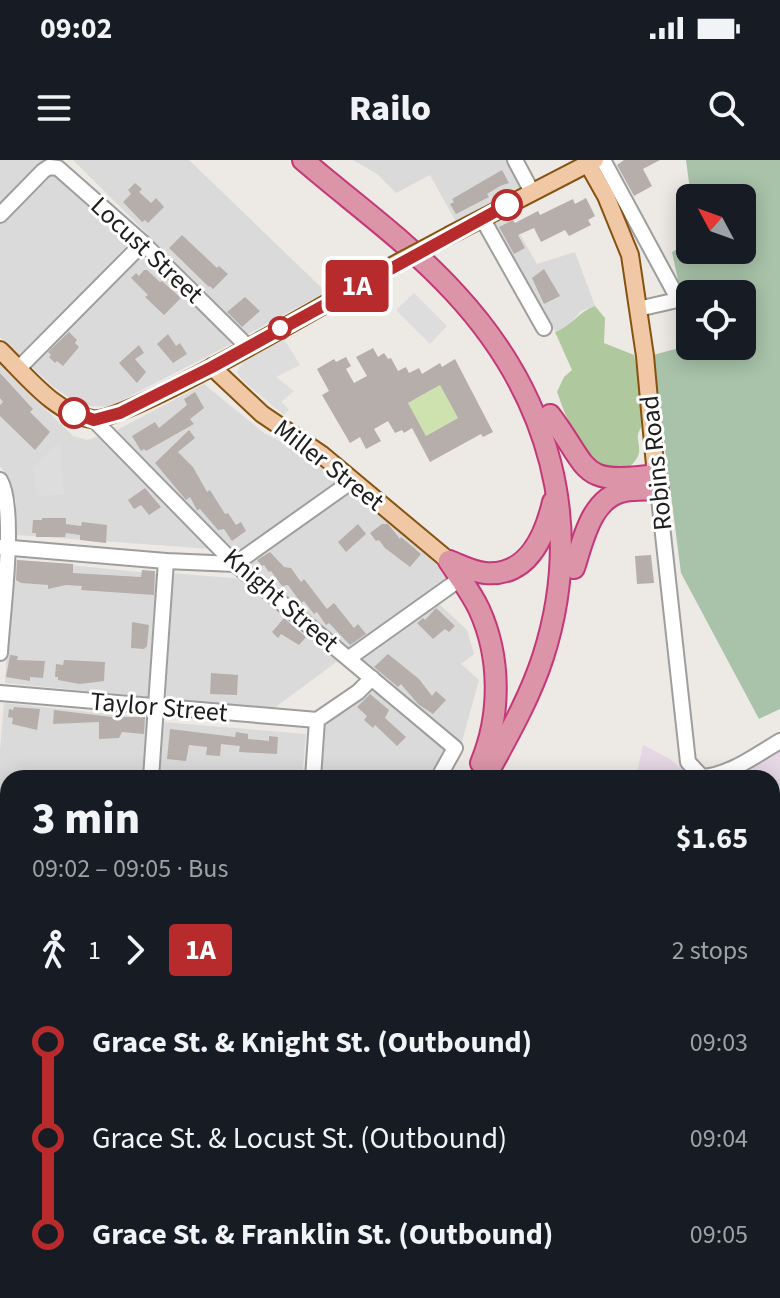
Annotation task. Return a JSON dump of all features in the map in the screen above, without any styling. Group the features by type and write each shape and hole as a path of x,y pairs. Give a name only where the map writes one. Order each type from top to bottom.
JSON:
{"highway":[{"path":"303,160 429,268 486,328 511,365 534,410 556,486 561,543 558,595 533,684 489,770"},
{"path":"322,160 480,301 517,350 550,415 568,438 576,455 593,473 619,480 657,482"},
{"path":"503,770 555,661 574,568 567,477 550,415"},
{"path":"574,568 601,504 626,491 657,482"},
{"path":"449,561 486,573 501,572 522,562 539,543 547,526 556,486"},
{"path":"449,561 479,610 490,642 495,675 495,709 489,744 478,770"}],"main road":[{"path":"0,350 67,409 94,420 120,413 212,367 482,218 595,161"},
{"name":"Robins Road","path":"595,161 630,255 657,482"},
{"name":"Miller Street","path":"212,367 262,414 321,454 449,561"}],"street":[{"path":"515,160 532,192"},
{"path":"595,161 676,295 673,301 638,309"},
{"name":"Locust Street","path":"0,215 43,171 49,167 58,168 143,243 247,346"},
{"path":"482,218 544,328"},
{"path":"19,368 143,243"},
{"name":"Knight Street","path":"94,420 235,564 455,748 443,770"},
{"path":"0,480 8,501 0,653"},
{"path":"4,547 235,564 352,481"},
{"name":"Robins Road","path":"657,482 685,742 688,762 693,770"},
{"path":"152,770 166,561"},
{"path":"349,658 460,579"},
{"path":"314,770 317,720 358,692 372,678"},
{"path":"0,694 0,707"},
{"name":"Taylor Street","path":"0,694 317,720"},
{"name":"Robins Road","path":"728,770 780,741"}],"shaded area":[{"path":"0,160 44,160 0,205"},
{"path":"73,160 189,160 326,292 248,334"},
{"path":"353,160 507,160 521,186 456,222 430,175 396,193 377,174"},
{"path":"54,168 131,241 21,357 0,337 0,225"},
{"path":"509,215 537,264 575,252 595,306 581,311 566,328 555,331 494,223"},
{"path":"143,252 235,342 109,407 74,401 31,366"},
{"path":"414,293 447,326 430,344 396,310"},
{"path":"284,339 300,365 276,377 294,391 281,402 289,409 284,415 242,380 237,372 242,363"},
{"path":"0,365 73,436 87,440 99,436 212,549 16,535 16,501 9,478 0,466"},
{"path":"204,384 264,433 307,455 336,481 238,558 117,430"},
{"path":"60,441 64,495 37,496 33,468"},
{"path":"349,490 452,575 350,652 249,566"},
{"path":"12,559 158,574 148,697 5,683"},
{"path":"171,573 244,579 339,660 273,709 163,700"},
{"path":"437,602 467,630 474,654 461,664 479,680 461,745 359,661"},
{"path":"374,688 457,758 452,770 322,770 325,726"},
{"path":"4,703 148,718 145,770 0,770"},
{"path":"161,722 306,734 303,770 157,770"},
{"path":"643,745 684,770 638,770"},
{"path":"780,750 780,770 739,770"}],"green space":[{"path":"686,160 780,160 780,709 759,719 681,573 653,355 676,349 676,360 756,360 756,280 678,280 672,252 676,250 676,264 756,264 756,184 689,184"},
{"path":"595,306 605,318 604,343 634,355 644,406 637,459 623,470 611,472 600,467 581,444 557,392 564,377 572,370 555,332"},
{"path":"437,379 458,418 426,436 408,403 432,390"}],"building":[{"path":"624,160 660,160 643,169 652,186 634,196 617,165"},
{"path":"502,170 509,183 456,214 450,204 454,202 452,199"},
{"path":"135,183 142,189 139,192 151,203 156,198 164,207 148,223 145,220 142,222 123,202 131,194 128,190"},
{"path":"586,198 595,216 588,220 591,225 569,236 565,230 541,242 534,228 518,235 525,248 514,254 499,227 538,211 540,215 573,199 575,204"},
{"path":"182,235 217,268 219,266 228,274 213,289 169,248"},
{"path":"544,269 560,296 544,304 532,278"},
{"path":"144,270 181,298 164,315 131,278 136,273 139,276"},
{"path":"245,297 260,311 242,327 227,312"},
{"path":"69,332 79,347 63,366 57,361 55,363 48,352"},
{"path":"168,334 176,346 180,343 187,354 173,363 157,344"},
{"path":"139,345 144,353 135,359 146,372 137,383 119,363"},
{"path":"373,348 378,357 384,353 388,359 391,358 398,371 406,367 409,373 419,368 422,374 440,363 442,367 455,359 493,432 483,437 481,434 430,462 412,428 404,433 402,430 395,433 388,421 374,429 381,441 366,449 360,437 350,443 322,395 329,391 317,369 334,359 336,362 346,357 351,366 346,369 354,383 367,376 356,357","holes":["440,385 458,418 426,436 408,403"]},
{"path":"0,373 50,432 35,450 0,416 3,402 0,398"},
{"path":"195,392 204,408 190,419 194,424 141,451 132,436 155,422 159,428 187,405 184,399"},
{"path":"189,430 195,438 178,452 193,467 207,492 210,490 225,514 228,513 236,525 241,522 246,531 232,541 224,529 218,530 200,509 197,510 190,497 186,500 155,463"},
{"path":"145,488 161,507 149,515 141,505 134,509 128,500"},
{"path":"66,518 66,524 81,526 82,522 107,525 106,543 80,540 80,535 66,533 65,537 36,537 36,533 32,533 33,520"},
{"path":"358,524 366,534 346,552 338,542"},
{"path":"382,524 388,524 400,539 421,554 410,567 370,533"},
{"path":"270,552 284,567 291,568 301,582 304,579 327,609 334,603 354,628 358,624 366,634 350,645 329,623 326,625 317,612 314,614 304,601 301,603 288,585 282,586 271,571 257,560"},
{"path":"651,555 654,583 637,584 635,556"},
{"path":"17,560 73,564 73,573 141,577 142,570 155,571 154,595 81,590 82,586 66,585 48,589 48,585 21,583 16,580"},
{"path":"436,608 455,626 449,632 445,629 433,639 417,623 423,618 425,620"},
{"path":"284,618 306,637 299,645 281,634 278,638 272,632"},
{"path":"132,622 149,625 144,649 131,648"},
{"path":"388,654 419,679 432,696 436,691 446,700 433,714 418,704 401,684 398,687 374,667"},
{"path":"10,655 18,656 17,660 45,661 43,678 30,677 30,681 6,677"},
{"path":"64,660 105,662 104,681 80,684 58,680 55,677 56,664 63,665"},
{"path":"211,673 238,675 237,695 210,694"},
{"path":"370,694 389,710 385,718 406,737 397,746 375,725 373,728 364,720 367,716 357,707"},
{"path":"14,707 40,709 37,730 12,724 13,718 8,717 9,709 13,710"},
{"path":"54,710 112,717 145,717 144,734 122,732 119,738 99,739 99,722 53,724"},
{"path":"170,729 235,737 236,732 248,734 248,739 269,741 269,736 278,737 277,754 239,752 240,746 221,744 220,756 206,755 207,747 189,745 186,761 167,759"}],"bus line":[{"name":"1A","path":"74,413 94,420 120,413 212,367 507,205"}]}
